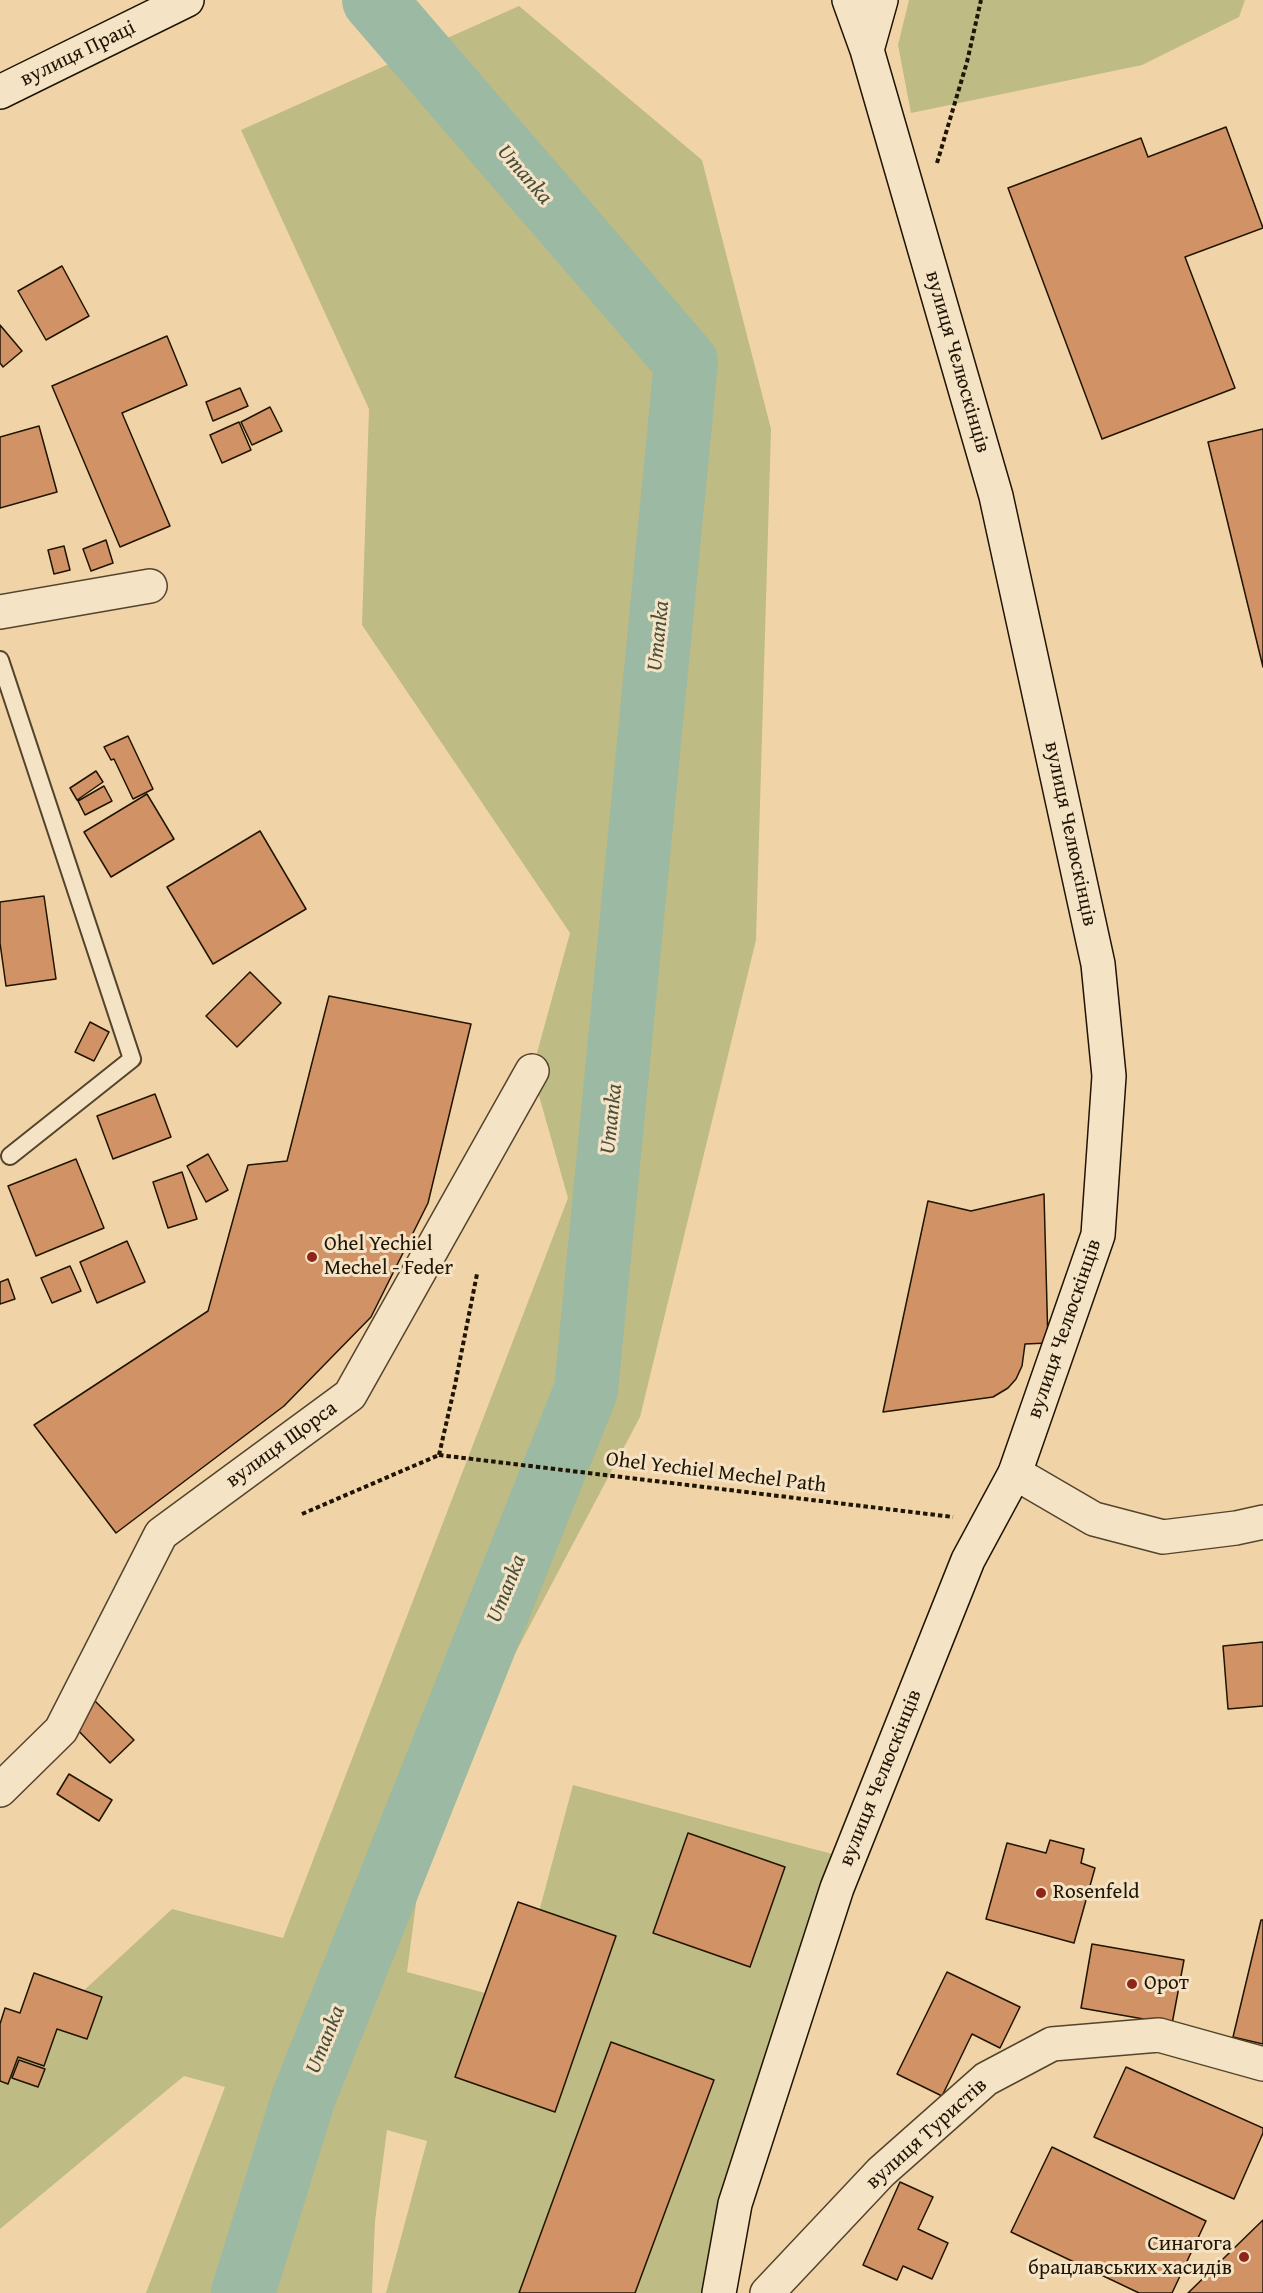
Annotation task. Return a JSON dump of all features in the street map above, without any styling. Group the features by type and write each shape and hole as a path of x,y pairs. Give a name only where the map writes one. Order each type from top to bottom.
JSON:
{"main road":[{"name":"вулиця Праці","path":"0,92 187,0"},
{"name":"вулиця Челюскінців","path":"720,2293 735,2204 837,1888 968,1560 1015,1473 1098,1235 1109,1076 1098,964 996,496 867,50 849,0"},
{"path":"867,50 881,0"},
{"path":"0,612 150,586"},
{"name":"вулиця Щорса","path":"0,1790 61,1730 161,1534 350,1395 532,1071"},
{"path":"1015,1473 1094,1519 1163,1537 1236,1528 1263,1522"},
{"name":"вулиця Туристів","path":"767,2293 881,2172 986,2079 1052,2044 1159,2035 1263,2064"}],"lane":[{"path":"0,660 132,1059 10,1156"}],"path":[{"path":"302,1514 439,1455 477,1274"},
{"name":"Ohel Yechiel Mechel Path","path":"439,1455 990,1521"}],"shaded area":[{"path":"909,0 1245,0 1239,17 1142,65 911,113 898,45"},
{"path":"519,6 702,160 771,429 756,940 640,1417 427,1820 407,1972 515,2001 573,1785 836,1855 716,2293 386,2293 427,2141 387,2130 375,2221 372,2293 146,2293 225,2087 184,2076 0,2229 0,2068 172,1909 283,1938 568,1198 532,1071 570,933 362,625 369,409 241,130"}],"building":[{"path":"1226,127 1263,228 1185,257 1235,388 1102,439 1008,188 1141,138 1148,157"},
{"path":"62,266 89,316 46,340 18,291"},
{"path":"0,325 22,351 3,367 0,363"},
{"path":"167,336 187,385 122,413 170,526 120,547 52,386"},
{"path":"240,388 248,406 213,421 206,402"},
{"path":"270,407 282,431 252,445 241,422"},
{"path":"239,422 251,450 222,463 210,435"},
{"path":"39,426 57,492 0,508 0,437"},
{"path":"1263,429 1263,667 1208,442"},
{"path":"106,540 113,563 91,571 83,549"},
{"path":"64,546 70,570 54,574 48,550"},
{"path":"128,736 153,789 133,799 114,759 111,760 104,747"},
{"path":"96,771 103,782 77,800 70,788"},
{"path":"104,786 112,801 85,815 78,801"},
{"path":"147,794 174,839 111,877 84,832"},
{"path":"260,831 306,909 213,964 167,887"},
{"path":"44,896 56,979 6,986 0,943 0,902"},
{"path":"250,972 281,1003 237,1047 206,1016"},
{"name":"Ohel Yechiel Mechel - Feder","path":"329,996 471,1024 428,1203 371,1317 284,1406 116,1533 34,1425 208,1311 248,1165 287,1161"},
{"path":"90,1022 109,1032 94,1061 75,1052"},
{"path":"155,1094 171,1137 113,1159 97,1116"},
{"path":"208,1154 228,1190 206,1202 187,1166"},
{"path":"76,1159 104,1228 36,1256 8,1186"},
{"path":"182,1172 197,1219 168,1228 153,1182"},
{"path":"1044,1194 1048,1343 1025,1344 1022,1366 1016,1379 1008,1388 993,1397 883,1412 928,1201 971,1211"},
{"path":"127,1241 145,1282 97,1303 80,1262"},
{"path":"70,1266 81,1291 52,1303 41,1278"},
{"path":"8,1279 15,1299 0,1304 0,1282"},
{"path":"1263,1642 1263,1706 1228,1709 1223,1646"},
{"path":"92,1698 134,1740 110,1763 68,1720"},
{"path":"69,1774 112,1800 99,1821 57,1794"},
{"path":"688,1833 785,1867 750,1967 653,1933"},
{"name":"Rosenfeld","path":"1050,1840 1084,1849 1081,1863 1095,1868 1074,1943 986,1919 1007,1843 1046,1853"},
{"path":"518,1902 616,1936 555,2112 455,2077"},
{"path":"1261,1920 1263,1920 1263,2044 1233,2037"},
{"name":"Орот","path":"1092,1944 1184,1960 1172,2024 1081,2008"},
{"path":"947,1972 1020,2007 1000,2048 972,2034 942,2096 897,2074"},
{"path":"34,1973 102,1997 87,2039 57,2029 44,2066 18,2057 8,2084 0,2081 0,2024 5,2008 20,2013"},
{"path":"611,2042 714,2080 635,2293 519,2293"},
{"path":"19,2060 45,2069 38,2087 12,2078"},
{"path":"1126,2067 1263,2128 1263,2133 1234,2199 1094,2137"},
{"path":"1052,2147 1206,2221 1172,2293 1139,2293 1011,2232"},
{"path":"900,2182 933,2197 918,2229 948,2243 932,2279 903,2266 897,2280 863,2265"},
{"name":"Синагога брацлавських хасидів","path":"1263,2220 1263,2293 1188,2293"}],"waterway":[{"name":"Umanka","path":"243,2293 303,2099 586,1390 686,362 374,0"}],"place":[{"name":"Ohel Yechiel Mechel - Feder","path":"312,1257"},
{"name":"Rosenfeld","path":"1041,1893"},
{"name":"Орот","path":"1132,1984"},
{"name":"Синагога брацлавських хасидів","path":"1244,2257"}]}
